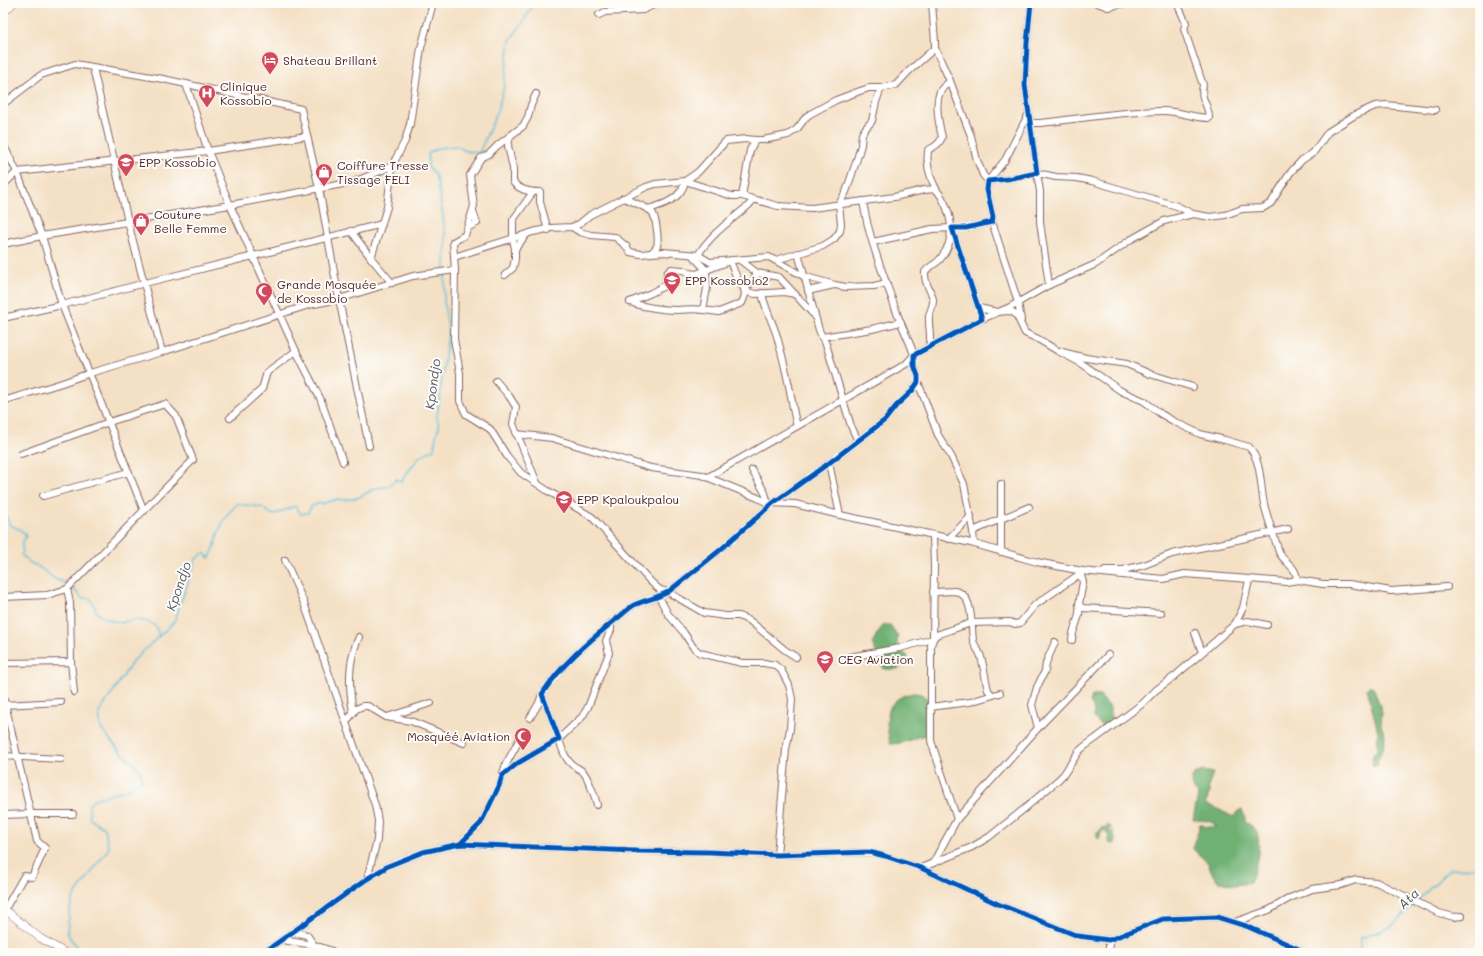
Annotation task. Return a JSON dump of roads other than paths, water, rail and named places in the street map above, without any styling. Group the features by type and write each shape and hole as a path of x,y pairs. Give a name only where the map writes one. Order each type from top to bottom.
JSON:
{"highway":[{"path":"3,12 12,3"}],"main road":[{"path":"4,909 40,938 66,953"}],"street":[{"path":"371,258 387,207 392,166 405,141 410,124 419,55 433,3"},
{"path":"599,15 605,12 643,10 658,3"},
{"path":"932,3 935,48 950,81 971,136 979,165 983,175 988,181"},
{"path":"1031,3 1025,85 1040,191 1040,222 1049,285"},
{"path":"1097,3 1108,7 1124,3"},
{"path":"1030,123 1164,111 1198,118 1209,118 1208,110 1201,94 1203,85 1184,29 1186,23 1177,3"},
{"path":"648,209 662,205 676,197 683,188 685,181 698,172 726,141 746,139 755,140 788,135 797,129 806,117 830,103 869,88 881,88 896,85 909,71 935,48"},
{"path":"3,104 41,75 75,64 163,79 301,109 319,188 339,299 369,446"},
{"path":"94,68 128,222 162,352"},
{"path":"950,81 942,89 938,98 938,113 942,137 941,141 936,146 928,150 926,161 931,179 947,208 952,228 982,319"},
{"path":"186,84 208,151 230,205 296,351 320,398 343,462"},
{"path":"776,260 823,246 830,243 839,234 841,224 839,204 846,192 857,160 862,134 872,121 881,88"},
{"path":"536,94 528,117 523,126 489,154 481,158 470,175 474,206 469,227 466,236 453,242 454,339 460,373 460,401 466,414 490,430 507,456 521,473 592,517 660,590 668,592 704,614 739,616 750,622 796,657"},
{"path":"988,181 1037,173 1056,177 1077,178 1177,206 1193,214 1210,217 1226,216 1242,209 1255,210 1266,208 1280,190 1290,173 1302,160 1316,150 1328,132 1349,118 1375,106 1386,105 1435,110"},
{"path":"1022,328 1018,302 992,222 993,217 987,190 988,181 1005,160 1029,113"},
{"path":"3,185 17,172 208,151 307,136"},
{"path":"510,136 508,146 513,168 513,182 516,187 533,192 540,192 540,202 548,230"},
{"path":"742,196 750,150 755,140"},
{"path":"3,144 17,172 42,236 62,305 144,511"},
{"path":"3,244 354,182 392,166"},
{"path":"454,257 533,232 552,228 572,227 579,224 590,214 655,184 685,181 732,196 742,196 778,206 812,208 894,197 924,190 936,189"},
{"path":"505,274 513,268 515,259 513,220 533,192"},
{"path":"623,198 652,212 654,217 657,245 655,250 651,253"},
{"path":"695,255 713,234 749,205 753,200"},
{"path":"863,201 873,242 900,322 912,346 918,382 938,435 951,456 964,484 971,516 974,544"},
{"path":"708,477 906,364 914,356 929,347 1049,285 1096,264 1130,240 1164,221 1193,214"},
{"path":"873,242 932,229 966,228 992,222"},
{"path":"3,318 62,305 382,224"},
{"path":"572,227 580,232 591,235 615,237 626,246 630,252 641,254 663,252 695,255 710,262 769,257 803,276 835,285 846,287 874,286 887,283"},
{"path":"929,347 931,339 929,316 932,310 933,301 932,293 927,288 925,272 942,258 950,241 952,228"},
{"path":"351,231 392,283"},
{"path":"515,249 526,235"},
{"path":"798,253 803,270 803,276 819,330 828,348 842,400 858,441"},
{"path":"695,255 706,270 707,288 703,310"},
{"path":"740,260 757,273 779,277 815,316"},
{"path":"730,261 696,274 683,270 671,269 668,273 666,285 630,302 647,307 678,310 693,308 719,312 742,303 745,295 744,289"},
{"path":"730,261 739,283 744,289 753,294 776,292 795,294"},
{"path":"3,401 309,305 339,299 413,276 454,270"},
{"path":"744,289 753,282 757,273"},
{"path":"808,291 835,285"},
{"path":"762,293 765,307 778,339 797,426"},
{"path":"979,308 996,312 1012,312 1017,316 1022,328 1028,335 1081,363 1122,391 1144,401 1160,414 1175,422 1200,434 1249,447 1256,460 1267,516 1274,533 1280,556 1292,567 1297,576 1296,580"},
{"path":"822,337 872,329 900,322"},
{"path":"230,418 262,389 267,372 296,351"},
{"path":"1058,352 1128,364 1150,374 1193,387"},
{"path":"496,381 510,396 516,407 513,424 536,483"},
{"path":"530,718 539,703 542,694 564,665 611,623 633,606 659,597 668,592 719,551 770,503 829,463 885,420 896,406 912,391 918,382"},
{"path":"3,597 47,595 68,588 193,460 176,416 165,404 109,422 21,454"},
{"path":"516,434 552,438 651,468 708,477 770,503 795,504 840,516 974,544 1037,562 1081,572 1163,579 1185,574 1249,580 1286,582 1296,580 1323,584 1348,584 1391,591 1447,587"},
{"path":"829,463 840,516"},
{"path":"752,470 770,503"},
{"path":"43,496 129,472"},
{"path":"1001,484 1001,552"},
{"path":"973,531 1028,507"},
{"path":"948,539 971,516"},
{"path":"849,657 900,648 933,639 936,635 971,623 1010,622 1020,624 1035,605 1081,572 1123,570 1144,565 1172,554 1288,529"},
{"path":"934,536 933,639 931,645 932,669 930,707 931,741 957,819"},
{"path":"285,560 304,603 375,805 378,821 377,840 367,879"},
{"path":"1072,640 1073,631 1078,622 1083,582 1081,572"},
{"path":"921,868 972,847 996,832 1058,780 1064,774 1079,751 1142,704 1161,686 1175,676 1235,624 1243,608 1249,580"},
{"path":"68,588 70,603 70,662 74,692"},
{"path":"933,592 957,591 964,596 970,605 973,640 975,647 980,653 988,690 992,695"},
{"path":"659,597 668,614 684,633 693,647 700,653 742,663 764,663 774,665 780,670 789,685 792,699 790,729 786,748 778,855"},
{"path":"1080,606 1085,608 1160,613"},
{"path":"1235,624 1248,621 1267,625"},
{"path":"502,776 518,763 559,739 582,716 588,707 609,653 606,641 611,630 611,623"},
{"path":"1195,633 1202,652"},
{"path":"353,713 349,677 353,652 359,637"},
{"path":"1038,728 1032,705 1037,687 1045,671 1046,663 1055,642"},
{"path":"932,863 957,819 1038,728 1108,655"},
{"path":"3,663 70,662"},
{"path":"930,707 970,702 1000,693"},
{"path":"542,694 563,751 572,765 585,773 595,794 597,805"},
{"path":"3,695 4,705 18,757 36,841 45,848 32,877 24,876 4,909"},
{"path":"4,705 61,702"},
{"path":"386,717 431,703"},
{"path":"346,722 356,709 363,706 368,706 386,717 411,721 464,743"},
{"path":"460,844 481,823 499,786 506,764 522,735"},
{"path":"3,756 61,759"},
{"path":"3,815 73,814"},
{"path":"263,953 367,879 388,866 423,852 460,844 636,852 709,852 778,855 869,852 921,868 998,904 1078,936 1109,940 1163,919 1217,918 1235,922 1304,953"},
{"path":"1235,922 1269,910 1290,898 1312,889 1341,885 1356,880 1376,882 1439,913 1454,917 1462,916"},
{"path":"294,932 307,935 314,945"},
{"path":"282,940 314,945 332,951"},
{"path":"1109,940 1109,953"}],"waterway":[{"name":"Kpondjo","path":"445,270 446,239 440,196 435,174 428,167 428,154 438,148 457,146 466,151 479,153 497,112 504,87 510,40 522,24 534,3"},
{"name":"Kpondjo","path":"88,953 78,948 67,932 70,908 74,896 109,848 104,828 90,819 89,805 94,799 125,790 130,788 136,782 142,781 140,770 118,749 101,729 99,713 133,661 174,622 196,559 204,553 209,558 214,549 222,523 237,504 261,507 273,515 295,506 301,514 308,513 311,506 316,505 319,502 321,504 338,499 344,500 357,498 376,488 390,486 396,479 402,482 405,475 419,457 434,449 439,427 437,417 448,333 444,300 445,274"},
{"path":"3,510 10,525 22,531 26,537 22,544 23,551 21,555 55,579 68,584"},
{"path":"71,586 82,598 91,599 96,611 101,616 122,623 129,620 138,620 151,623 158,631 159,637"},
{"name":"Ata","path":"1417,901 1450,869 1480,867"},
{"name":"Ata","path":"1359,953 1361,938 1391,927 1414,904"}],"place":[{"name":"Shateau Brillant","path":"270,75"},
{"name":"Clinique Kossobio","path":"207,108"},
{"name":"EPP Kossobio","path":"126,177"},
{"name":"Coiffure Tresse Tissage FELI","path":"324,187"},
{"name":"Couture Belle Femme","path":"141,236"},
{"name":"EPP Kossobio2","path":"672,295"},
{"name":"Grande Mosquée de Kossobio","path":"264,306"},
{"name":"EPP Kpaloukpalou","path":"564,514"},
{"name":"CEG Aviation","path":"825,674"},
{"name":"Mosquéé Aviation","path":"523,751"}]}
